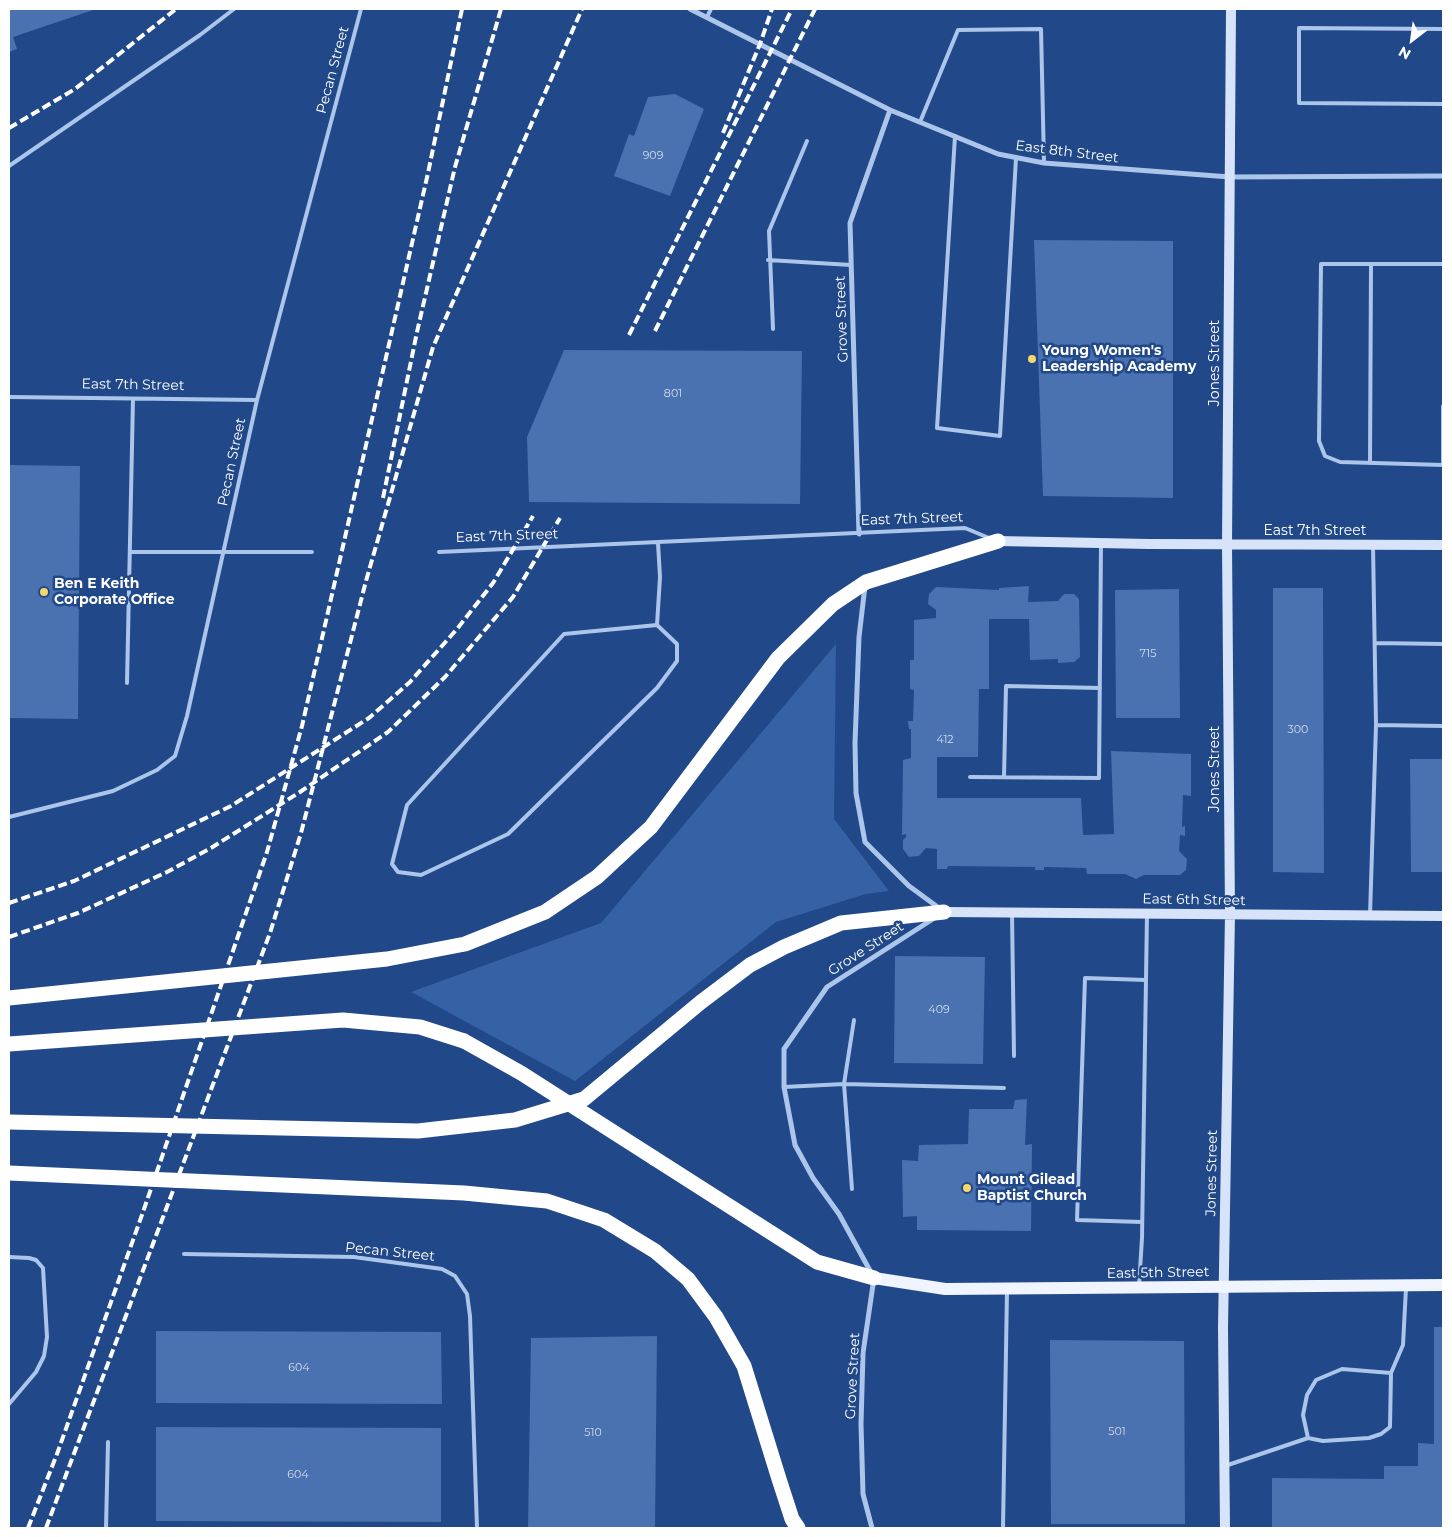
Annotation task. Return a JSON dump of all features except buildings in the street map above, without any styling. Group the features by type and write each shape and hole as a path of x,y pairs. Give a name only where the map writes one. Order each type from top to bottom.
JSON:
{"highway":[{"path":"9,998 387,959 465,944 545,912 597,877 651,828 778,658 833,604 866,582 998,541"},
{"path":"9,1122 418,1131 515,1120 584,1099 700,1002 750,965 784,947 841,923 944,912"},
{"path":"9,1044 343,1020 420,1027 464,1041 521,1073 818,1262 874,1278"},
{"path":"9,1173 464,1192 548,1201 604,1220 656,1251 688,1279 716,1317 744,1366 792,1520 798,1528"}],"main road":[{"name":"East 5th Street","path":"874,1278 945,1289 1443,1285"}],"street":[{"name":"East 8th Street","path":"690,9 890,110 998,154 1016,158 1044,164 1230,177 1443,176"},
{"name":"Jones Street","path":"1225,1528 1224,1287 1230,914 1227,544 1231,9"},
{"name":"Grove Street","path":"859,534 850,222 890,110"},
{"name":"East 7th Street","path":"998,541 1101,544 1443,545"},
{"path":"866,582 859,637 855,743 856,793 865,842 909,886 944,912"},
{"name":"Grove Street","path":"872,1528 863,1494 861,1424 863,1353 874,1278 839,1214 813,1178 796,1145 784,1088 784,1049 827,987 944,912"},
{"name":"East 6th Street","path":"944,912 1443,916"}],"lane":[{"path":"9,166 200,35 234,9"},
{"name":"Pecan Street","path":"9,817 114,791 157,770 174,756 187,716 225,552 257,400 361,9"},
{"path":"707,17 711,9"},
{"path":"1443,29 1299,28 1299,103 1443,104"},
{"path":"920,122 958,30 1041,29 1044,164"},
{"path":"955,136 937,428 1000,436 1016,158"},
{"path":"772,329 768,260 769,232 807,142"},
{"path":"768,260 851,265"},
{"path":"1443,264 1321,264 1319,441 1326,456 1340,462 1443,465 1443,406"},
{"path":"1370,463 1371,264"},
{"name":"East 7th Street","path":"9,397 257,400"},
{"path":"127,683 133,399"},
{"name":"East 7th Street","path":"439,552 965,528 998,541"},
{"path":"657,625 660,577 658,543"},
{"path":"970,777 1098,778 1101,544"},
{"path":"1370,916 1376,725 1373,545"},
{"path":"130,552 312,552"},
{"path":"657,625 677,644 677,661 657,688 508,834 421,875 398,872 392,864 407,805 564,634 657,625"},
{"path":"1375,643 1443,644"},
{"path":"1004,777 1006,686 1100,688"},
{"path":"1376,725 1443,726"},
{"path":"1012,913 1014,1056"},
{"path":"1139,1288 1142,1222 1147,914"},
{"path":"1142,1222 1077,1220 1086,978 1146,980"},
{"path":"852,1189 844,1084 854,1020"},
{"path":"784,1088 844,1084 1004,1088"},
{"name":"Pecan Street","path":"184,1254 354,1257 442,1269 455,1276 467,1294 470,1316 477,1528"},
{"path":"9,1257 36,1260 43,1268 47,1337 44,1356 36,1372 9,1404"},
{"path":"1225,1466 1308,1438 1323,1441 1369,1438 1381,1434 1390,1427 1391,1373 1404,1345 1406,1286"},
{"path":"1003,1528 1007,1289"},
{"path":"1308,1438 1303,1415 1307,1395 1316,1380 1342,1369 1391,1373"},
{"path":"106,1528 108,1442"}],"shaded area":[{"path":"836,644 834,819 889,891 866,894 776,922 575,1081 411,992 601,923"}],"railway":[{"path":"9,128 75,89 176,9"},
{"path":"28,1528 57,1454 143,1212 267,852 302,726 428,173 462,9"},
{"path":"383,498 417,332 455,167 501,9"},
{"path":"46,1528 270,933 301,833 366,581 433,347 582,9"},
{"path":"723,133 760,44 772,9"},
{"path":"629,335 792,9"},
{"path":"655,331 815,9"},
{"path":"9,903 74,881 231,806 369,718 410,682 457,629 493,583 533,516"},
{"path":"9,937 78,913 167,872 211,848 300,792 388,732 445,677 513,597 560,518"}],"place":[{"name":"Young Women's Leadership Academy","path":"1032,359"},
{"name":"Ben E Keith Corporate Office","path":"44,592"},
{"name":"Mount Gilead Baptist Church","path":"967,1188"}]}
